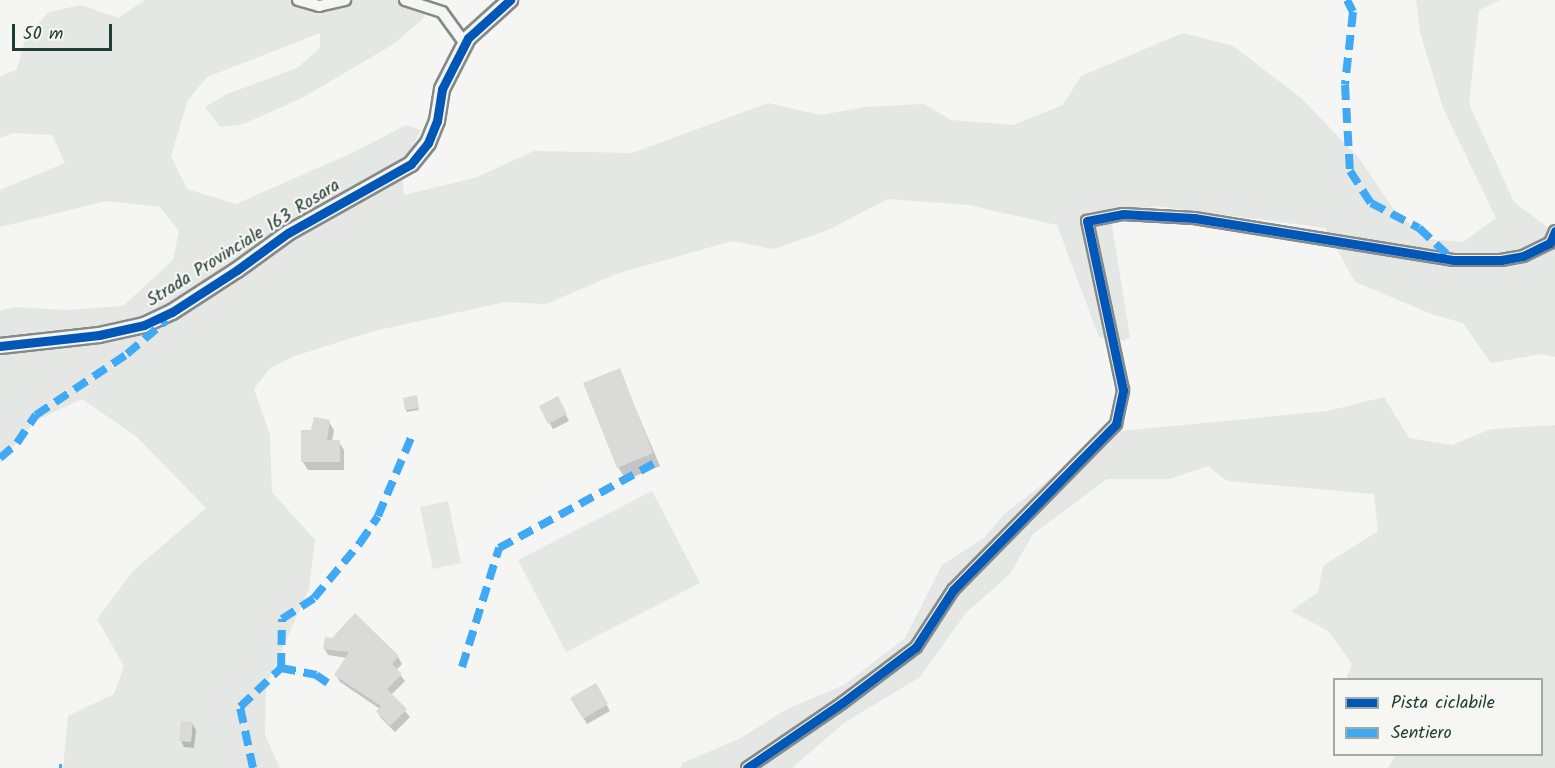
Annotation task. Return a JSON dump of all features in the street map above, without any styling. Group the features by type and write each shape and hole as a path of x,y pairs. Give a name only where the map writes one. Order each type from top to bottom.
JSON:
{"street":[{"path":"298,0 319,6 345,0"},
{"path":"405,0 442,12 465,44"},
{"name":"Strada Provinciale 163 Rosara","path":"0,346 99,335 144,325 172,312 237,270 288,233 411,164 428,143 437,121 442,89 465,44 510,0"},
{"path":"747,768 842,703 916,648 953,590 1116,423 1123,390 1087,221 1123,213 1194,218 1453,260 1500,260 1523,256 1550,243 1555,231"}],"shaded area":[{"path":"145,0 432,0 422,20 392,45 302,98 243,124 220,127 205,107 227,94 297,68 320,48 320,33 207,77 188,100 171,156 187,189 236,204 352,153 406,125 421,130 401,169 404,195 477,177 534,151 632,153 768,103 821,115 865,107 924,104 951,120 1013,125 1063,105 1081,76 1183,33 1233,46 1301,98 1359,158 1394,210 1427,239 1463,242 1496,218 1443,108 1420,32 1416,0 1500,0 1479,10 1469,104 1514,202 1555,233 1555,357 1541,354 1491,363 1463,323 1434,315 1355,282 1325,228 1156,206 1110,213 1130,337 1124,341 1099,337 1057,225 969,205 888,199 828,230 774,249 732,241 616,274 546,304 505,302 370,332 295,356 270,368 254,389 270,435 272,492 315,540 309,589 266,685 265,735 280,768 63,768 68,716 114,694 124,666 97,619 133,571 206,508 137,437 82,399 35,421 0,463 0,311 14,307 67,310 123,306 173,260 179,231 160,207 107,201 0,227 0,190 65,163 52,135 13,133 0,138 0,77 17,69 25,40 48,12 81,5 118,18"},
{"path":"1384,397 1409,438 1452,445 1491,429 1555,425 1555,768 1388,768 1395,756 1543,756 1543,678 1346,678 1352,664 1328,631 1291,611 1318,592 1323,566 1378,531 1374,494 1227,481 1208,466 1169,479 1107,479 1033,534 1010,574 966,613 920,677 844,723 792,768 681,768 682,763 739,739 787,709 844,685 905,638 942,565 984,538 1004,514 1110,432 1328,411"},
{"path":"652,491 700,583 566,652 518,560"},
{"path":"448,501 461,563 433,569 420,507"}],"building":[{"path":"620,368 653,453 617,468 583,383"},
{"path":"417,395 419,408 405,410 403,398"},
{"path":"558,396 567,414 548,424 539,406"},
{"path":"314,417 330,420 327,440 340,440 340,462 301,462 301,430 311,430"},
{"path":"355,613 399,656 392,664 402,674 387,689 407,709 390,726 376,711 381,706 334,675 349,652 323,649 325,637 332,638"},
{"path":"596,683 608,704 583,719 570,698"},
{"path":"181,721 193,722 191,742 179,741"}],"marked path":[{"path":"1347,0 1353,12 1345,85 1350,171 1371,203 1419,228 1451,258"},
{"path":"0,458 17,443 36,415 127,354 167,320"},
{"path":"253,768 240,707 281,668 282,619 314,598 360,543 378,516 411,438"},
{"path":"462,667 499,548 655,463"},
{"path":"281,668 316,675 328,683"}],"cycle path":[{"path":"0,346 99,335 144,325 172,312 237,270 288,233 411,164 428,143 437,121 442,89 468,38 510,0"},
{"path":"747,768 842,703 916,647 953,590 1116,424 1123,390 1087,221 1123,214 1194,218 1453,260 1501,260 1523,256 1550,243 1555,231"}]}
